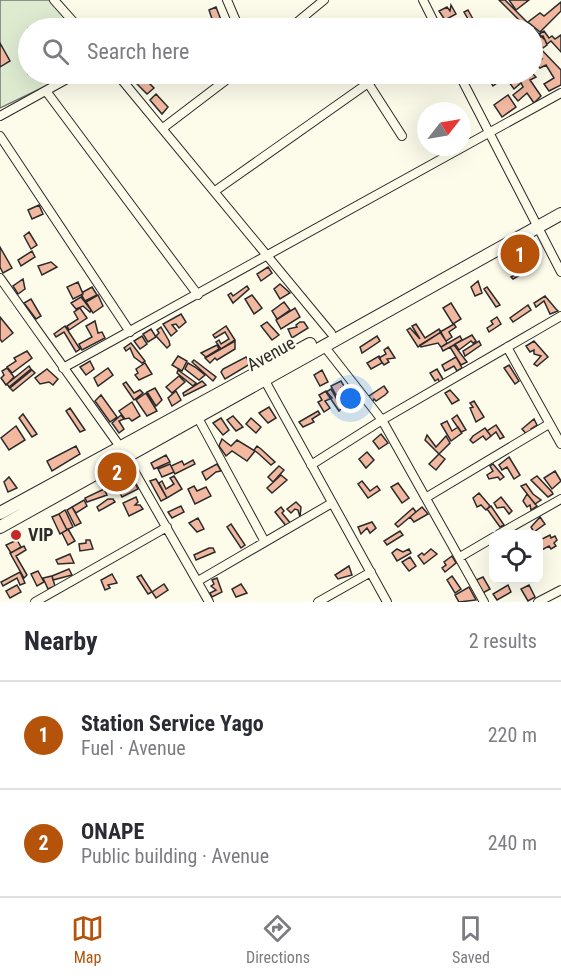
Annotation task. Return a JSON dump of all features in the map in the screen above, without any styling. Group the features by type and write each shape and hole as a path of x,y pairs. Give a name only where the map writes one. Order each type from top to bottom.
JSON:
{"highway":[{"path":"0,513 124,452 331,333 535,224 561,206"},
{"name":"Avenue","path":"0,527 124,452 197,416 324,346 535,224 561,214"}],"street":[{"path":"227,0 235,18"},
{"path":"302,18 324,0"},
{"path":"423,0 431,18"},
{"path":"56,1 70,18"},
{"path":"0,116 58,84"},
{"path":"126,84 331,333"},
{"path":"163,128 221,84"},
{"path":"215,191 367,84"},
{"path":"369,84 402,136"},
{"path":"465,84 561,272"},
{"path":"46,91 198,296"},
{"path":"63,368 198,296 561,93"},
{"path":"0,136 130,332"},
{"path":"0,278 124,452 209,602"},
{"path":"311,465 382,420 561,316"},
{"path":"324,346 382,420 484,602"},
{"path":"507,347 561,444"},
{"path":"264,379 387,602"},
{"path":"197,416 265,543"},
{"path":"427,497 549,424"},
{"path":"506,530 561,499"},
{"path":"198,581 332,503"},
{"path":"35,602 167,527"},
{"path":"460,557 489,540"},
{"path":"318,602 370,572"},
{"path":"538,602 561,591"}],"green space":[{"path":"0,0 49,0 66,18 18,18 18,84 49,84 0,108"}],"building":[{"path":"499,0 505,0 523,18 517,18"},
{"path":"509,0 529,0 516,10"},
{"path":"561,2 561,11 543,29 543,18 533,18 540,13 544,16"},
{"path":"451,5 456,14 444,18 439,11 447,7 450,11"},
{"path":"216,7 220,18 212,18 209,10"},
{"path":"468,10 472,18 467,18 464,12"},
{"path":"543,32 549,38 552,36 555,39 561,35 561,52 551,41 547,44"},
{"path":"543,38 545,40 547,45 543,48"},
{"path":"0,43 10,61 0,67"},
{"path":"543,51 561,70 561,85 549,91 544,84 554,78 546,65 543,66"},
{"path":"137,84 150,84 154,88 147,94"},
{"path":"510,84 520,84 514,89"},
{"path":"522,84 533,84 541,96 534,103 527,93 518,101 513,95 523,87"},
{"path":"156,94 168,107 162,114 150,100"},
{"path":"508,95 516,107 502,117 494,105"},
{"path":"39,205 43,214 32,219 28,210"},
{"path":"29,232 37,245 31,249 24,236"},
{"path":"0,247 12,268 3,273 0,267"},
{"path":"32,251 35,257 21,266 18,260"},
{"path":"517,261 524,273 513,279 511,277 515,275 512,270 519,266"},
{"path":"51,262 57,267 42,275 38,266"},
{"path":"268,267 272,273 261,281 257,274"},
{"path":"23,279 25,289 18,294 13,286"},
{"path":"478,281 482,293 475,296 471,287"},
{"path":"78,282 83,294 73,299 67,287"},
{"path":"280,284 290,293 280,299 274,289"},
{"path":"247,286 249,289 233,303 228,295 231,293 233,296"},
{"path":"92,287 97,295 85,301 82,296 83,292"},
{"path":"487,287 500,305 496,307 484,289"},
{"path":"98,295 103,306 93,313 86,302"},
{"path":"252,295 262,308 254,314 245,299"},
{"path":"545,296 558,311 550,314 544,301 536,307 534,303"},
{"path":"81,297 91,310 90,312 83,306 76,309 71,303"},
{"path":"31,299 41,316 36,319 24,303"},
{"path":"284,302 290,310 277,319 272,311"},
{"path":"451,303 461,319 453,324 443,308"},
{"path":"528,305 531,310 513,322 510,318"},
{"path":"80,308 87,318 69,330 67,326 78,319 74,312"},
{"path":"295,308 300,317 281,329 276,320"},
{"path":"181,314 186,322 179,328 176,324 172,325 177,331 171,336 163,324"},
{"path":"0,317 13,333 2,342 0,339"},
{"path":"497,317 501,324 489,332 487,328"},
{"path":"95,321 98,333 102,332 105,338 82,350 79,344 92,337 86,326"},
{"path":"267,322 279,335 272,340 261,326"},
{"path":"304,322 308,328 292,338 288,329 297,327 296,325"},
{"path":"416,324 425,338 439,329 441,332 418,347 407,330 410,328 420,339 412,326"},
{"path":"454,324 456,327 449,332 452,337 446,341 440,332"},
{"path":"65,326 80,349 76,352 64,332 56,337 54,334"},
{"path":"226,326 235,340 221,349 216,342 219,340 221,344 229,339 225,332 215,338 213,335"},
{"path":"161,327 169,341 170,345 167,348 156,336 159,333 157,330"},
{"path":"151,329 156,337 148,342 143,334"},
{"path":"441,332 447,343 441,347 438,343 421,347 420,345"},
{"path":"472,335 476,341 473,343 471,341 459,350 455,344"},
{"path":"142,336 147,344 140,349 134,341"},
{"path":"377,336 380,341 362,353 360,347"},
{"path":"460,336 462,340 455,344 457,347 454,345 443,351 441,347"},
{"path":"235,341 235,349 217,360 215,358 210,363 205,358"},
{"path":"479,341 481,345 465,356 463,351"},
{"path":"534,341 548,357 537,366 534,364 541,356 534,354 534,350 530,352 526,346"},
{"path":"131,343 145,361 142,363 134,357 130,348 126,351 124,348"},
{"path":"217,345 219,349 206,357 201,353"},
{"path":"454,345 467,362 461,365 450,347"},
{"path":"388,347 395,358 387,359 389,362 384,365 379,358 386,354 384,350"},
{"path":"27,351 32,358 12,373 7,367 16,361 14,358"},
{"path":"178,356 187,361 182,371 172,365"},
{"path":"379,356 382,363 371,369 367,363"},
{"path":"246,357 250,364 225,379 221,372 223,369"},
{"path":"456,357 462,368 457,371 454,366 445,371 442,365"},
{"path":"194,360 216,377 213,381 192,362"},
{"path":"90,361 94,369 86,375 80,367"},
{"path":"145,363 152,374 139,380 135,375 138,373 136,369"},
{"path":"188,363 205,375 199,380 185,369"},
{"path":"509,365 519,381 515,384 504,368"},
{"path":"29,366 31,369 9,387 7,384"},
{"path":"7,368 14,377 6,385 1,378 4,375 2,371"},
{"path":"108,368 113,375 98,386 94,378"},
{"path":"47,369 58,379 53,385 49,382 40,384 35,378"},
{"path":"437,369 444,381 440,383 438,379 435,381 430,373"},
{"path":"32,370 35,373 13,391 10,388"},
{"path":"178,370 196,383 193,386 177,373"},
{"path":"322,370 328,382 320,386 314,375"},
{"path":"179,376 185,382 172,393 166,387"},
{"path":"202,381 206,385 184,396 183,393"},
{"path":"341,381 344,386 341,388 343,391 336,395 331,386"},
{"path":"126,382 134,393 140,390 143,393 134,400 123,384"},
{"path":"384,386 388,392 376,401 374,399 371,404 366,398"},
{"path":"155,388 162,400 156,406 147,392"},
{"path":"331,389 342,408 339,411 326,392"},
{"path":"450,390 459,400 452,404 445,393"},
{"path":"176,391 181,400 172,406 168,398"},
{"path":"326,391 332,398 325,401 330,408 324,412 318,402 322,400 319,395"},
{"path":"146,393 157,411 147,416 136,400"},
{"path":"101,395 117,417 110,422 95,401"},
{"path":"474,401 484,417 476,422 470,408 473,407 470,403"},
{"path":"132,402 140,416 132,421 129,418 125,419 119,411"},
{"path":"269,407 276,418 268,423 259,413"},
{"path":"70,408 85,430 80,432 66,411"},
{"path":"318,411 320,414 312,419 314,422 303,427 299,422"},
{"path":"23,414 37,434 32,437 19,418"},
{"path":"121,415 124,419 119,421 124,429 119,433 112,423"},
{"path":"457,415 466,430 461,432 452,419"},
{"path":"233,416 243,427 236,431 227,420"},
{"path":"221,418 229,430 223,435 213,423"},
{"path":"251,418 261,427 256,433 246,424"},
{"path":"534,419 537,425 531,429 533,433 529,437 522,429"},
{"path":"447,421 452,431 458,427 462,433 451,441 441,424"},
{"path":"496,425 504,437 500,439 496,432 491,436 487,431"},
{"path":"16,426 25,440 9,450 1,438"},
{"path":"485,428 491,436 486,440 483,436 473,443 470,440 473,436"},
{"path":"381,434 388,443 379,449 373,441"},
{"path":"427,435 436,447 446,436 450,443 439,454 425,440"},
{"path":"222,439 231,446 237,440 255,451 247,461 232,451 226,456 219,446"},
{"path":"76,446 80,454 52,471 47,461"},
{"path":"257,446 275,462 271,465 254,450"},
{"path":"367,452 374,460 366,468 359,459"},
{"path":"439,454 445,459 436,470 429,464"},
{"path":"166,455 170,462 154,469 151,463"},
{"path":"509,457 520,475 514,479 507,467 502,470 499,465"},
{"path":"193,460 195,464 175,474 171,466 182,461 184,465"},
{"path":"170,464 174,472 162,477 158,469"},
{"path":"217,464 221,471 206,480 202,472"},
{"path":"493,464 504,477 500,480 498,477 489,479 487,475 493,471 490,466"},
{"path":"279,466 284,470 273,482 268,477"},
{"path":"555,471 561,481 552,489 544,478"},
{"path":"281,475 287,480 272,493 267,488"},
{"path":"174,476 182,489 167,498 159,483 162,481 166,489 174,484 170,478"},
{"path":"537,476 553,494 548,497 531,480"},
{"path":"9,477 17,488 8,492 4,482"},
{"path":"126,477 129,482 133,480 138,489 122,497 115,483"},
{"path":"156,479 167,498 161,501 150,481"},
{"path":"362,481 370,491 377,486 380,490 368,498 358,484"},
{"path":"398,483 409,498 402,503 391,487"},
{"path":"526,484 541,500 535,504 521,486"},
{"path":"194,486 197,491 206,487 211,496 195,504 188,489"},
{"path":"104,489 107,495 87,502 85,498"},
{"path":"479,493 490,506 486,510 481,505 477,507 473,498"},
{"path":"527,494 537,506 531,510 530,505 527,507 523,501"},
{"path":"136,497 138,502 135,505 140,505 143,509 129,516 123,503"},
{"path":"501,497 512,511 509,514 504,507 497,508 494,503"},
{"path":"108,499 113,499 115,502 99,511 97,507"},
{"path":"84,500 87,506 76,513 72,507"},
{"path":"296,502 301,507 300,517 298,510 295,509 291,513 287,509"},
{"path":"181,506 184,512 172,518 168,512"},
{"path":"491,506 504,525 500,527 487,509"},
{"path":"72,507 81,523 75,526 67,510"},
{"path":"281,507 284,511 282,513 292,525 287,527 275,512"},
{"path":"422,507 428,514 414,522 410,517"},
{"path":"413,508 416,512 398,527 395,524"},
{"path":"65,510 73,527 67,530 59,514"},
{"path":"59,514 67,530 60,534 52,517"},
{"path":"540,517 545,524 537,530 533,530 531,527"},
{"path":"198,518 204,529 197,532 189,523"},
{"path":"372,522 376,528 370,533 367,528 361,534 358,527"},
{"path":"231,524 245,545 241,548 227,527"},
{"path":"68,529 75,541 68,545 62,533"},
{"path":"400,531 403,535 387,545 384,541"},
{"path":"550,535 551,538 555,536 556,546 543,549 543,538"},
{"path":"17,540 21,547 11,553 6,545"},
{"path":"86,540 90,540 93,549 80,551 79,544 86,543"},
{"path":"24,546 26,550 16,556 27,575 24,578 10,553"},
{"path":"213,548 215,552 196,560 194,555"},
{"path":"397,549 403,552 409,549 411,553 397,561 392,553"},
{"path":"431,549 437,554 424,564 418,556 422,553 424,555"},
{"path":"70,554 74,563 58,564 56,560"},
{"path":"452,556 456,563 445,572 442,568 446,565 444,562"},
{"path":"410,557 416,566 409,571 402,562"},
{"path":"349,566 352,575 338,579 335,575"},
{"path":"69,569 72,575 53,580 52,576"},
{"path":"38,571 44,582 37,586 31,574"},
{"path":"20,572 25,583 20,585 17,578 3,586 1,582"},
{"path":"112,574 117,583 108,585 110,588 105,590 101,580"},
{"path":"141,575 152,592 148,594 137,577"},
{"path":"52,576 55,586 48,589 43,578"},
{"path":"452,576 461,589 455,593 447,580"},
{"path":"483,577 490,589 483,593 476,580"},
{"path":"217,578 222,592 212,597 210,593 216,590 211,586 214,584 212,580"},
{"path":"164,584 168,590 156,598 152,592"},
{"path":"241,584 247,593 236,597 232,589"},
{"path":"17,585 21,592 10,598 6,591"},
{"path":"508,585 511,592 497,600 493,594"},
{"path":"529,585 535,597 528,601 521,589"},
{"path":"469,587 476,600 459,602 455,595"}],"place":[{"name":"Station Service Yago","path":"520,254"},
{"name":"ONAPE","path":"117,472"},
{"name":"VIP","path":"16,535"}]}
